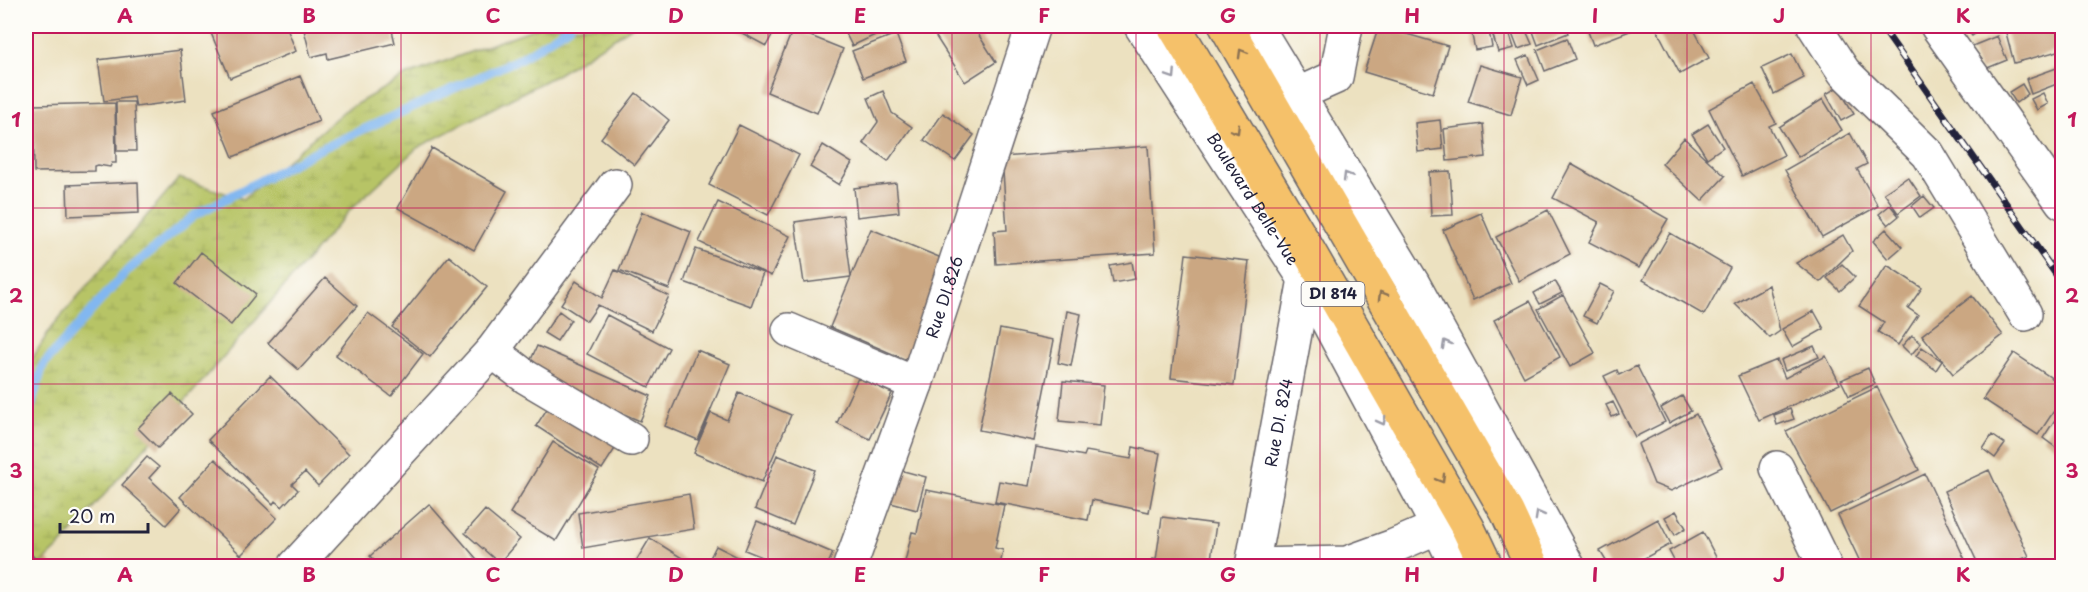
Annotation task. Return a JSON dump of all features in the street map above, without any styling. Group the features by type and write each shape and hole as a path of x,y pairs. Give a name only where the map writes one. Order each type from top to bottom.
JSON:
{"main road":[{"name":"Boulevard Belle-Vue","path":"1174,26 1304,243 1468,528 1486,567"},
{"name":"DI 814","path":"1226,26 1502,502 1532,567"}],"street":[{"name":"Rue DI.826","path":"850,567 916,384 1033,26"},
{"name":"Boulevard Belle-Vue","path":"1141,26 1305,279 1438,527 1457,567"},
{"path":"1257,26 1412,282 1568,567"},
{"path":"1298,94 1336,77 1346,26"},
{"path":"1814,26 1844,72 1928,154 2025,314"},
{"path":"1936,26 2062,202"},
{"path":"295,567 492,351 615,185"},
{"name":"Rue DI. 824","path":"1252,566 1305,279"},
{"path":"789,330 916,384"},
{"path":"492,351 526,377 631,438"},
{"path":"1777,468 1825,567"},
{"path":"1252,566 1347,563 1438,527"}],"green space":[{"path":"541,26 633,26 558,74 417,148 351,209 60,546 39,566 26,566 26,369 51,328 179,178 243,199 344,111 405,76"}],"building":[{"path":"208,26 286,26 296,51 230,78"},
{"path":"303,26 391,26 395,43 328,59 327,53 311,57"},
{"path":"729,26 777,26 766,46"},
{"path":"800,26 815,26 810,33"},
{"path":"842,26 894,26 852,46"},
{"path":"929,26 973,26 996,62 965,82"},
{"path":"1379,26 1448,46 1433,93 1364,72"},
{"path":"1470,26 1488,26 1492,47 1475,50"},
{"path":"1490,26 1507,26 1514,48 1498,52"},
{"path":"1524,26 1532,44 1518,49 1511,31"},
{"path":"1531,26 1565,26 1568,33 1538,45"},
{"path":"1586,26 1643,26 1593,45"},
{"path":"1655,26 1692,26 1709,58 1680,74"},
{"path":"1964,26 1986,26 1972,36"},
{"path":"2016,26 2062,26 2062,50 2014,63 2005,29"},
{"path":"793,29 843,49 817,113 767,92"},
{"path":"896,34 906,61 863,78 852,51"},
{"path":"1997,36 2007,60 1980,71 1970,47"},
{"path":"1567,38 1575,59 1545,71 1537,50"},
{"path":"180,50 186,100 136,107 134,97 104,101 98,60"},
{"path":"1792,54 1804,78 1774,94 1762,68"},
{"path":"1528,55 1539,80 1528,85 1517,60"},
{"path":"1480,65 1522,77 1511,115 1468,102"},
{"path":"2062,66 2062,82 2031,94 2026,79"},
{"path":"300,76 319,121 233,157 214,111"},
{"path":"1754,84 1776,123 1769,126 1784,155 1742,176 1709,109"},
{"path":"2022,84 2028,94 2016,103 2009,92"},
{"path":"1838,87 1854,114 1841,121 1826,94"},
{"path":"883,91 892,113 912,127 888,161 863,143 878,122 868,98"},
{"path":"636,93 669,120 635,165 601,138"},
{"path":"2043,93 2048,104 2037,110 2031,99"},
{"path":"1823,99 1842,130 1798,157 1779,127"},
{"path":"116,102 134,102 136,151 117,151"},
{"path":"115,103 116,163 112,163 110,167 95,166 95,171 34,172 33,105"},
{"path":"943,113 974,135 955,161 924,140"},
{"path":"1440,120 1443,149 1418,152 1415,123"},
{"path":"1483,124 1486,157 1447,161 1444,129"},
{"path":"1708,124 1723,147 1707,158 1692,134"},
{"path":"739,125 799,155 768,215 709,185"},
{"path":"1850,133 1867,164 1857,169 1878,206 1822,237 1785,170"},
{"path":"1684,138 1725,176 1702,201 1662,164"},
{"path":"823,145 852,163 839,185 810,167"},
{"path":"1148,146 1155,253 996,264 994,231 1007,230 1002,157"},
{"path":"432,148 507,191 474,250 398,208"},
{"path":"1571,164 1668,219 1639,268 1589,242 1599,222 1553,198"},
{"path":"1450,171 1453,215 1431,216 1429,172"},
{"path":"1908,177 1921,196 1898,213 1884,193"},
{"path":"138,182 139,213 68,216 67,185"},
{"path":"896,183 899,212 857,217 854,188"},
{"path":"1924,196 1934,208 1920,218 1912,206"},
{"path":"718,202 790,236 771,276 699,242"},
{"path":"1890,205 1899,216 1888,225 1879,214"},
{"path":"1548,210 1570,254 1519,281 1496,237"},
{"path":"642,212 691,232 669,289 619,270"},
{"path":"1481,213 1511,283 1473,300 1443,230"},
{"path":"843,215 851,276 871,229 951,262 909,361 830,327 851,277 804,283 795,222"},
{"path":"1886,229 1902,247 1888,259 1873,241"},
{"path":"1670,233 1730,268 1704,315 1643,280"},
{"path":"1843,235 1852,251 1820,282 1796,263"},
{"path":"696,249 763,273 751,306 684,282"},
{"path":"201,252 256,294 231,325 177,283"},
{"path":"1186,254 1249,261 1234,385 1171,378"},
{"path":"449,256 487,287 430,357 392,327"},
{"path":"1132,262 1135,279 1113,283 1110,266"},
{"path":"1842,264 1855,277 1840,291 1827,278"},
{"path":"1887,265 1922,288 1908,308 1918,315 1898,345 1878,332 1884,322 1859,306"},
{"path":"615,270 669,296 652,331 598,305 587,321 561,304 576,281 602,298"},
{"path":"325,278 357,306 299,370 268,343"},
{"path":"1555,281 1562,293 1540,304 1534,293"},
{"path":"1600,284 1614,291 1597,323 1583,316"},
{"path":"1769,285 1780,331 1770,338 1735,304"},
{"path":"1563,295 1595,353 1570,367 1538,309"},
{"path":"1972,296 2003,335 1953,374 1922,335"},
{"path":"1530,301 1560,357 1524,377 1494,320"},
{"path":"559,311 571,320 557,341 544,333"},
{"path":"1067,311 1081,314 1071,366 1058,363"},
{"path":"1814,311 1824,329 1792,347 1782,329"},
{"path":"368,313 423,354 391,396 336,355"},
{"path":"607,315 669,348 649,387 587,354"},
{"path":"1000,329 1054,340 1034,441 979,430"},
{"path":"1912,335 1921,343 1911,355 1902,346"},
{"path":"537,346 651,396 640,421 526,371"},
{"path":"1814,346 1819,357 1785,371 1781,360"},
{"path":"1922,347 1942,361 1936,370 1916,356"},
{"path":"697,350 730,364 698,440 665,426"},
{"path":"2014,353 2062,385 2062,399 2038,435 1983,399"},
{"path":"1826,356 1840,384 1759,420 1738,376 1777,360 1785,378"},
{"path":"1637,366 1665,422 1635,437 1604,376 1617,370 1619,375"},
{"path":"1868,368 1875,384 1849,396 1841,380"},
{"path":"270,376 349,454 318,486 305,472 292,484 298,490 282,507 275,501 273,504 208,440"},
{"path":"858,378 892,393 870,439 837,423"},
{"path":"1063,381 1104,385 1100,425 1059,421"},
{"path":"1877,387 1919,470 1830,513 1786,431"},
{"path":"739,393 791,415 762,482 694,453 711,413 727,420"},
{"path":"172,394 192,414 158,448 138,428"},
{"path":"1682,396 1691,411 1669,423 1661,408"},
{"path":"552,401 618,444 602,469 536,426"},
{"path":"1613,402 1619,414 1612,417 1606,405"},
{"path":"1790,409 1794,419 1777,425 1774,415"},
{"path":"2062,409 2062,452 2043,438"},
{"path":"1696,414 1722,467 1671,491 1654,484 1638,444"},
{"path":"1992,435 2005,444 1995,458 1983,449"},
{"path":"553,442 599,470 556,541 510,513"},
{"path":"1036,447 1084,456 1086,451 1131,459 1133,447 1160,453 1149,512 1092,500 1088,520 995,502 999,481 1029,486"},
{"path":"777,455 815,470 793,525 755,509"},
{"path":"147,457 159,467 149,478 181,508 166,525 122,485"},
{"path":"215,459 277,518 241,555 180,497"},
{"path":"896,469 926,477 917,510 887,502"},
{"path":"1989,470 2029,556 2006,566 1979,566 1944,491"},
{"path":"1925,474 1968,566 1862,566 1838,515"},
{"path":"926,490 1004,505 995,548 1003,550 1000,566 904,566 912,532 917,533"},
{"path":"689,494 694,529 583,548 578,513"},
{"path":"429,504 482,565 379,566 370,556"},
{"path":"485,510 520,539 499,563 465,533"},
{"path":"1676,511 1686,528 1675,535 1665,517"},
{"path":"1162,517 1216,524 1210,566 1152,566 1153,559 1156,560"},
{"path":"1658,519 1671,544 1630,566 1609,566 1600,551"},
{"path":"757,521 833,553 827,566 784,566 745,550"},
{"path":"1703,532 1719,563 1712,566 1677,566 1669,551"},
{"path":"650,538 690,563 688,566 633,566"},
{"path":"716,546 742,559 739,566 706,566"},
{"path":"32,555 41,565 47,559 53,566 26,566 26,562"},
{"path":"749,559 766,566 746,566"}],"waterway":[{"path":"26,423 43,365 127,271 195,215 320,149 521,58 570,26"}],"railway":[{"path":"1881,26 2062,283"}]}
